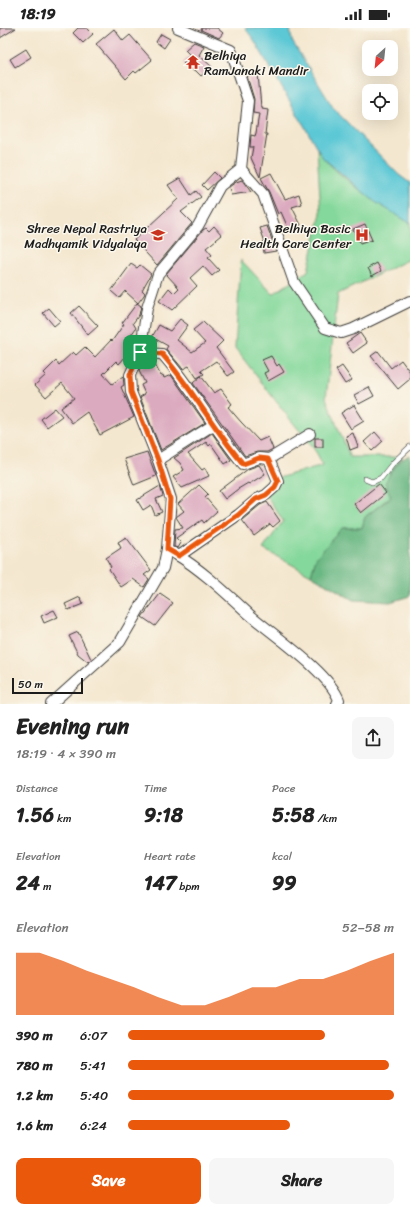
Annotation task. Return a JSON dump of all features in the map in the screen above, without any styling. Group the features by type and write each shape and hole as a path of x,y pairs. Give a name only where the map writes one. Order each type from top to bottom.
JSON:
{"street":[{"path":"51,704 120,642 162,568 167,549 170,499 158,460 131,392 130,375 140,352 148,308 158,274 198,226 220,186 241,169 248,101 231,50 178,28"},
{"path":"241,169 264,194 294,282 324,328 341,333 408,306"},
{"path":"140,352 162,354 179,373 213,425 243,464 259,458 268,459 310,434"},
{"path":"158,460 213,425"},
{"path":"179,556 275,487 278,481 268,459"},
{"path":"167,549 179,556 226,591 249,614 318,672 336,691 339,700 337,704"}],"lane":[{"path":"365,479 372,482 380,478 410,447"}],"green space":[{"path":"317,148 324,158 345,179 372,199 410,223 410,259 338,294 326,398 350,457 403,457 390,472 391,496 365,517 362,528 342,528 316,558 311,575 263,549 283,521 261,487 278,478 323,465 314,448 235,348 241,260 273,294 308,271 321,213"},
{"path":"410,455 410,596 390,602 353,600 311,575 316,558 342,528 362,528 365,517 391,497 385,483 398,463"}],"water":[{"path":"245,28 290,28 292,41 334,109 399,175 410,183 410,223 375,202 323,158 254,40"}],"building":[{"path":"0,28 16,28 0,38"},
{"path":"78,28 87,28 93,34 83,43 73,33"},
{"path":"202,28 217,28 223,33 219,38 201,30"},
{"path":"114,29 123,41 130,35 152,60 136,73 134,71 126,79 96,44"},
{"path":"161,34 170,39 164,48 156,42"},
{"path":"194,42 204,46 199,55 212,67 201,76 183,63 190,55 185,50"},
{"path":"26,49 31,57 15,67 10,59"},
{"path":"258,74 261,107 263,107 262,109 268,110 265,134 267,134 260,177 251,158 253,147 250,147 251,135 255,136 259,114 253,113 254,99 247,76"},
{"path":"214,172 220,178 207,190 202,185"},
{"path":"271,173 285,199 299,194 302,204 292,207 301,225 289,230 281,212 278,214 269,192 261,178"},
{"path":"180,178 191,195 196,191 201,197 181,212 192,223 157,265 134,240 178,199 168,185"},
{"path":"242,180 251,192 231,195 229,187"},
{"path":"365,224 372,240 360,244 353,229"},
{"path":"214,226 222,235 206,248 212,255 208,258 219,270 212,276 203,266 190,278 197,286 172,310 159,301 169,288 174,293 179,288 166,274 203,230 206,228 209,231"},
{"path":"267,226 276,251 264,253 263,242 265,242 260,228"},
{"path":"377,263 381,271 372,276 368,268"},
{"path":"131,264 137,268 140,265 151,274 142,290 145,293 138,303 125,291 119,298 111,291"},
{"path":"137,303 141,306 139,315 133,323 136,328 126,342 130,345 125,352 126,356 119,364 116,361 103,374 112,384 123,376 124,385 121,387 134,417 100,435 87,412 72,423 61,408 74,398 62,383 46,397 35,385 46,375 44,373 56,361 59,365 73,352 76,355 85,347 95,357 111,340 112,341 124,324 122,323"},
{"path":"79,306 98,326 88,335 71,313"},
{"path":"49,308 60,321 54,326 43,313"},
{"path":"180,319 188,325 177,340 192,352 205,343 193,330 203,322 223,341 216,348 234,372 228,376 216,361 201,371 204,374 197,378 189,366 183,369 166,349 168,346 152,337 159,325 170,331"},
{"path":"360,333 367,343 353,353 346,343"},
{"path":"378,351 391,368 401,360 410,372 410,379 398,389 371,356"},
{"path":"271,356 277,366 279,364 284,372 268,381 264,373 268,371 262,360"},
{"path":"153,361 161,376 163,375 164,378 171,375 205,423 161,450 140,397 145,394 141,385 145,383 139,371 141,367"},
{"path":"342,366 352,380 345,384 336,370"},
{"path":"201,376 214,393 221,389 232,404 228,407 241,422 259,441 268,437 273,449 267,452 257,452 245,456 193,383"},
{"path":"369,387 374,396 359,404 354,395"},
{"path":"354,405 364,421 351,429 341,413"},
{"path":"55,408 62,416 47,427 41,419"},
{"path":"375,432 383,441 372,451 364,442"},
{"path":"212,433 231,460 225,464 211,444 209,446 206,442 188,454 202,470 205,468 209,476 182,488 173,477 184,470 180,463 174,458"},
{"path":"353,433 358,447 350,450 346,436"},
{"path":"315,438 323,438 323,447 315,447"},
{"path":"147,452 156,476 134,485 124,459"},
{"path":"259,465 265,474 238,489 225,499 219,491 248,469"},
{"path":"379,484 386,493 361,513 354,504"},
{"path":"199,485 208,494 205,497 217,511 204,523 202,520 176,538 181,543 178,548 174,547 175,529 183,528 176,517 184,511 178,504"},
{"path":"160,486 163,496 156,499 162,512 155,515 151,505 143,510 137,500"},
{"path":"267,502 280,521 273,527 270,524 254,536 242,520 260,505"},
{"path":"126,537 151,570 144,575 149,579 144,587 133,579 121,587 109,569 111,567 106,558 121,548 118,542"},
{"path":"160,594 173,603 155,626 142,617"},
{"path":"80,597 83,604 68,610 65,604"},
{"path":"54,610 58,617 44,623 41,616"},
{"path":"78,632 91,659 88,662 78,654 69,636"}],"place":[{"name":"Belhiya RamJanaki Mandir","path":"193,62"},
{"name":"Shree Nepal Rastriya Madhyamik Vidyalaya","path":"158,235"},
{"name":"Belhiya Basic Health Care Center","path":"362,235"}],"route":[{"path":"140,352 162,354 179,373 187,388 213,425 243,464 259,458 268,459 278,481 275,487 266,495 256,499 238,515 220,526 179,556 167,549 170,499 158,460 131,392 130,375 140,352"}]}
